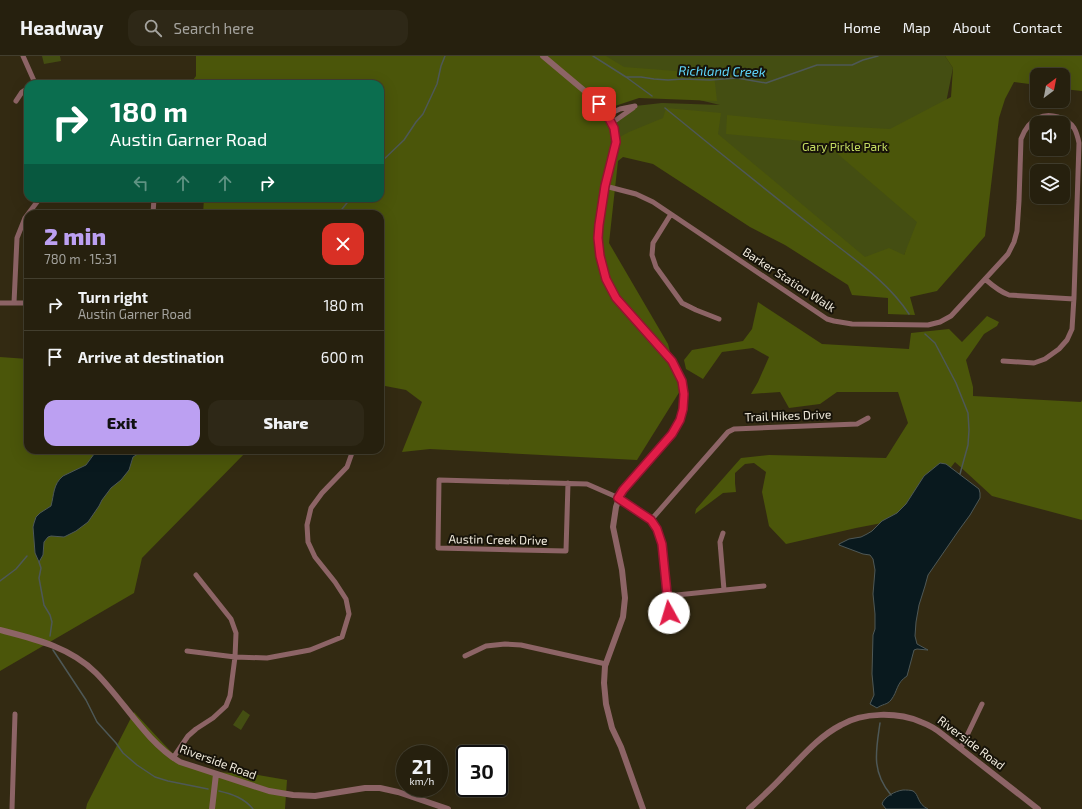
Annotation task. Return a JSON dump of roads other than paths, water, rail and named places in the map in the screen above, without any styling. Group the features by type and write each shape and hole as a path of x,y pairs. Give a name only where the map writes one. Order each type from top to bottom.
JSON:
{"street":[{"path":"23,56 32,80"},
{"path":"543,56 593,98 605,111 614,128 616,142 605,186 598,238 600,256 606,279 616,298 672,361 682,381 684,394 683,409 680,420 672,434 623,490 618,498 613,526 622,570 625,598 623,617 606,664 604,683 606,704 612,728 643,809"},
{"path":"16,101 24,91"},
{"name":"Barker Station Walk","path":"605,186 636,194 653,202 827,319 852,324 928,325 951,316 1008,254 1014,242 1017,231 1021,139 1023,132 1030,123 1038,117 1052,116 1061,118 1074,128 1079,143 1072,329 1067,340 1059,349 1045,359 1034,362 1003,362"},
{"path":"671,214 653,243 652,255 656,267 682,303 719,319"},
{"path":"14,303 17,238 24,220"},
{"path":"985,279 1004,294 1074,299"},
{"path":"0,303 24,303"},
{"name":"Trail Hikes Drive","path":"651,520 728,432 734,429 857,424 868,418"},
{"path":"187,651 235,657 267,658 310,650 342,637 349,614 346,599 335,582 315,557 308,542 307,526 311,508 322,493 347,467 352,454"},
{"name":"Austin Creek Drive","path":"568,483 566,551 438,548 439,480 568,483 587,484 618,498 651,520"},
{"path":"651,520 657,529 662,544 669,613 666,629"},
{"path":"723,533 720,542 724,590"},
{"path":"173,758 188,736 213,718 226,706 230,696 235,657 236,633 231,619 196,575"},
{"path":"667,596 764,586"},
{"name":"Riverside Road","path":"0,630 41,641 79,659 96,673 153,740 173,758 180,762 269,791 293,795 315,796 365,788 380,788 404,794 448,809"},
{"path":"465,656 486,646 505,644 520,645 606,664"},
{"path":"961,748 982,704"},
{"path":"12,809 16,714"},
{"name":"Riverside Road","path":"749,809 814,745 835,728 848,721 886,715 896,715 913,719 931,726 1038,809"},
{"path":"212,809 216,774"}],"waterway":[{"path":"384,159 404,140 423,114 437,84 445,56"},
{"name":"Richland Creek","path":"593,56 652,96"},
{"name":"Richland Creek","path":"626,77 668,80 710,80 737,78 766,83 817,65 852,65 878,56"},
{"path":"665,108 878,279 900,301 909,314"},
{"path":"341,210 348,202"},
{"path":"925,334 935,343 956,383 968,413 968,445 960,474"},
{"path":"0,581 16,569 27,556"},
{"path":"39,562 41,568 39,578 44,605 52,622 50,636"},
{"path":"53,650 86,700 97,722 123,753 155,777 208,789"},
{"path":"880,723 876,760 880,778 891,795"},
{"path":"219,791 238,797 253,809"}],"park label":[{"name":"Gary Pirkle Park","path":"845,147"}]}
